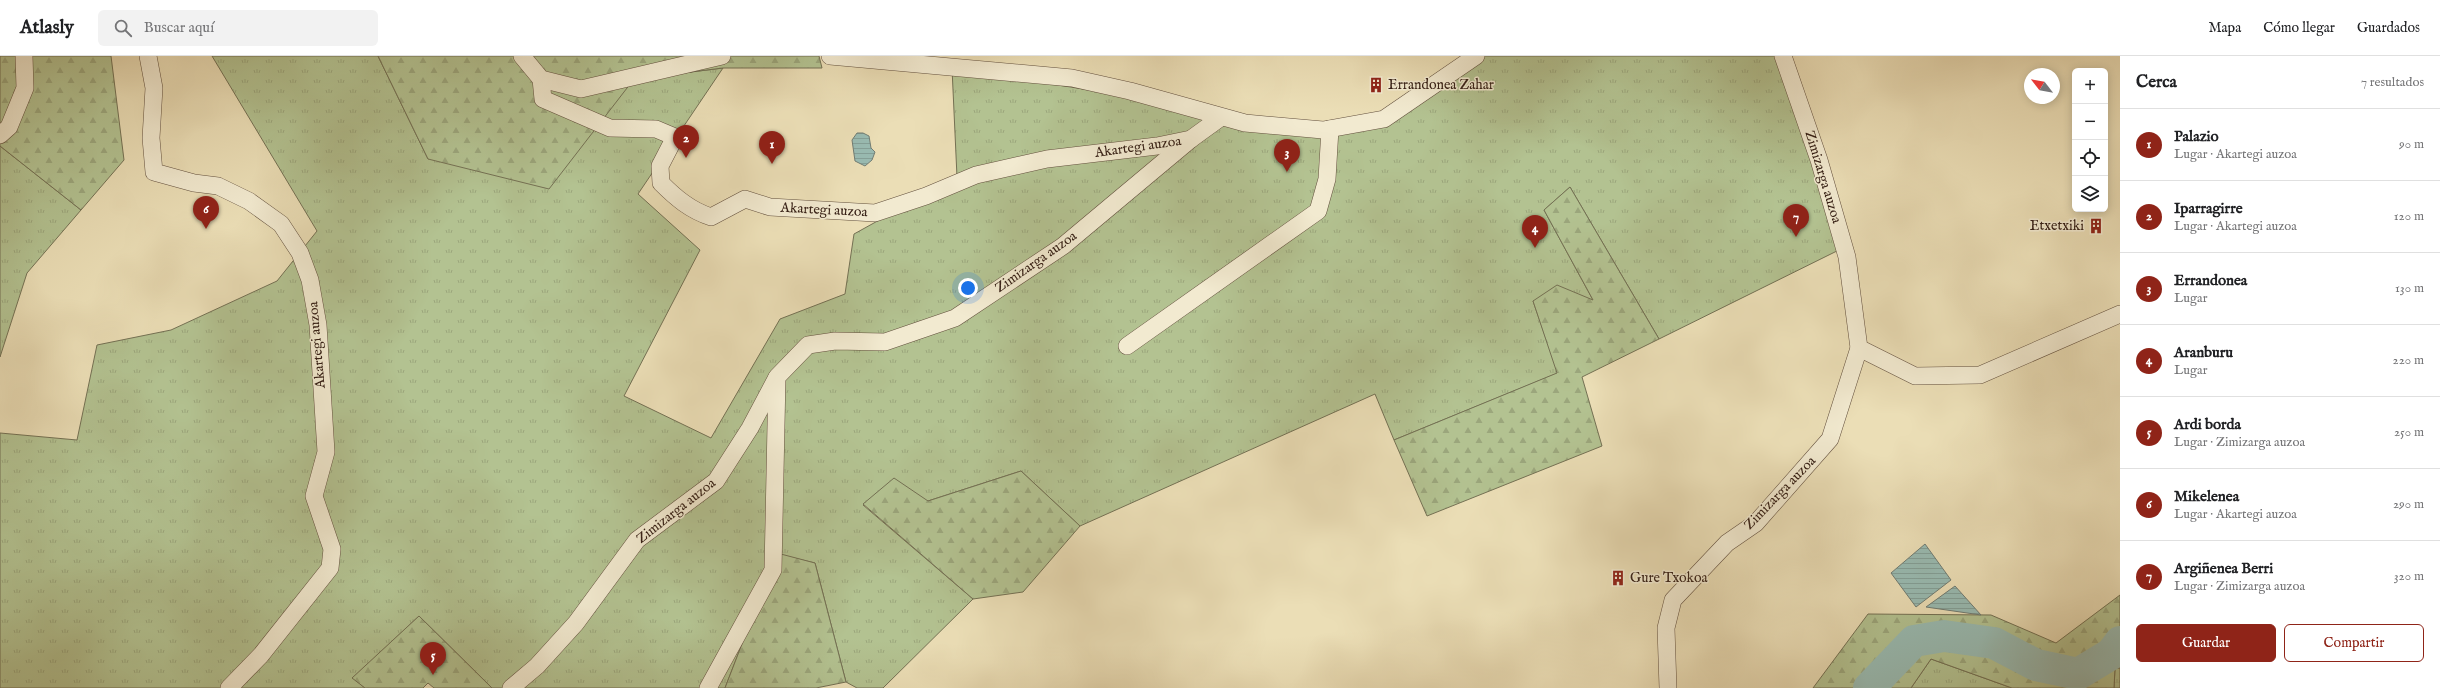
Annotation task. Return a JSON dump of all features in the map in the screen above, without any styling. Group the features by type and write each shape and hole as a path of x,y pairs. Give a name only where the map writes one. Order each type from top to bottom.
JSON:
{"street":[{"path":"0,135 9,127 25,88 24,56"},
{"name":"Akartegi auzoa","path":"148,56 154,88 151,138 154,172 194,183 218,186 249,201 281,224 300,253 310,280 318,325 326,452 314,496 332,549 330,568 261,655 229,688"},
{"path":"522,56 541,78 581,89 722,56"},
{"path":"830,56 1072,78 1130,91 1220,118 1246,123 1330,129 1384,119 1476,56"},
{"name":"Zimizarga auzoa","path":"1668,688 1666,628 1673,600 1728,543 1756,523 1830,439 1859,348 1847,257 1819,160 1783,56"},
{"name":"Akartegi auzoa","path":"541,78 542,99 610,128 656,129 675,137 660,166 661,183 673,195 695,212 710,217 745,199 770,207 875,213 926,196 976,175 1047,159 1157,146 1191,139 1220,118"},
{"path":"1127,346 1318,211 1327,179 1330,129"},
{"name":"Zimizarga auzoa","path":"511,688 537,666 576,623 637,540 716,481 750,428 778,377 808,345 835,341 885,342 955,318 1063,246 1191,139"},
{"path":"1859,348 1915,376 1980,375 2120,314"},
{"path":"708,688 774,570 778,377"}],"green space":[{"path":"0,56 111,56 124,160 81,210 0,146"},
{"path":"212,56 378,56 428,159 634,79 723,68 638,194 700,250 624,396 711,438 780,319 845,294 854,234 957,177 952,68 1351,132 1465,56 1789,56 1845,247 1659,339 1570,187 1544,210 1593,300 1533,301 1558,373 1394,440 1375,394 1080,526 1021,471 928,501 863,505 973,599 883,688 857,688 846,682 815,563 777,554 725,688 492,688 419,616 353,678 365,688 0,688 0,433 77,440 97,345 171,330 277,281 317,231"},
{"path":"378,56 819,56 822,68 723,68 634,79 549,189 428,159"},
{"path":"0,146 81,210 27,273 0,357"},
{"path":"1570,187 1659,339 1582,377 1602,446 1427,516 1394,440 1557,373 1533,301 1557,285 1593,300 1544,210"},
{"path":"1021,471 1080,526 1023,592 973,599 863,504 894,478 928,501"},
{"path":"777,553 815,563 846,682 816,688 725,688"},
{"path":"2120,595 2120,668 2115,668 2114,688 2012,688 1931,659 1911,688 1813,688 1868,614 1991,615 2056,643"},
{"path":"419,616 492,688 434,688 428,683 423,688 365,688 352,678"},
{"path":"1931,659 2012,688 1911,688"},
{"path":"2115,668 2120,668 2120,688 2114,688"}],"water":[{"path":"857,133 863,133 869,136 871,148 875,152 872,160 865,166 855,161 852,140"},
{"path":"1925,544 1951,580 1916,607 1891,573"},
{"path":"1955,586 1981,615 1926,607"}],"waterway":[{"path":"1869,688 1914,641 1944,636 1994,643 2036,665 2078,674 2111,654 2120,642"}],"place":[{"name":"Errandonea Zahar","path":"1376,85"},
{"name":"Iparragirre","path":"686,158"},
{"name":"Palazio","path":"772,164"},
{"name":"Errandonea","path":"1287,172"},
{"name":"Etxetxiki","path":"2096,226"},
{"name":"Mikelenea","path":"206,229"},
{"name":"Argiñenea Berri","path":"1796,237"},
{"name":"Aranburu","path":"1535,248"},
{"name":"Gure Txokoa","path":"1618,578"},
{"name":"Ardi borda","path":"433,675"}]}
